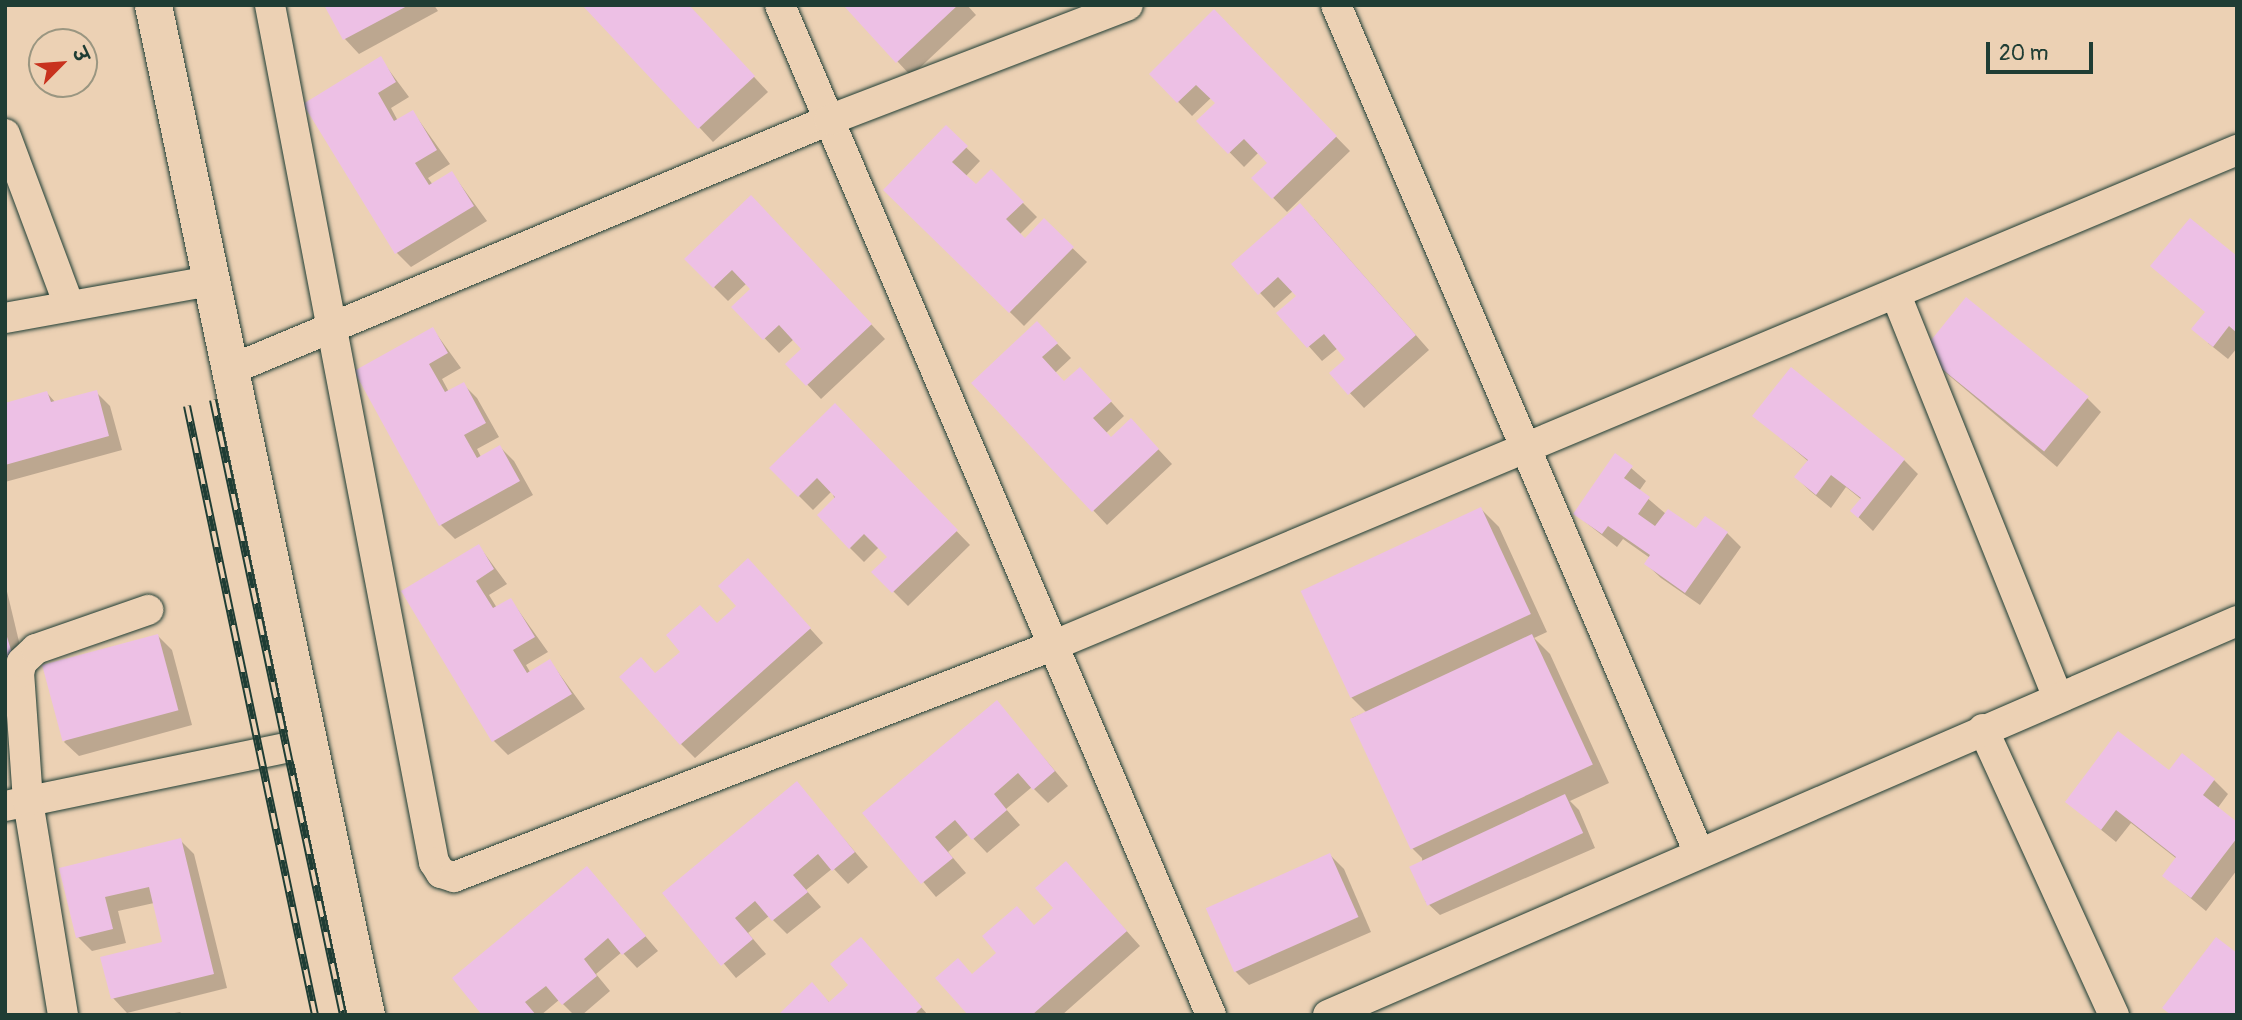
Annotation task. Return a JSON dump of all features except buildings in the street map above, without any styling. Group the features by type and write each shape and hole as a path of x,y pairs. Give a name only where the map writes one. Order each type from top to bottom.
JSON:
{"street":[{"path":"153,5 366,1015"},
{"path":"270,5 334,323 434,862 447,876 462,875 1052,646 1527,451 2237,150"},
{"path":"780,5 1211,1015"},
{"path":"230,370 334,323 829,120 1128,5"},
{"path":"1336,5 1698,851"},
{"path":"5,134 69,304"},
{"path":"5,318 69,304 211,281"},
{"path":"1896,295 2058,697"},
{"path":"63,1015 17,804 22,662 54,641 148,610"},
{"path":"1328,1015 1698,851 2237,621"},
{"path":"1983,729 2114,1015"},
{"path":"17,804 309,743"}],"railway":[{"path":"213,400 343,1015"},
{"path":"187,406 315,1015"}]}
